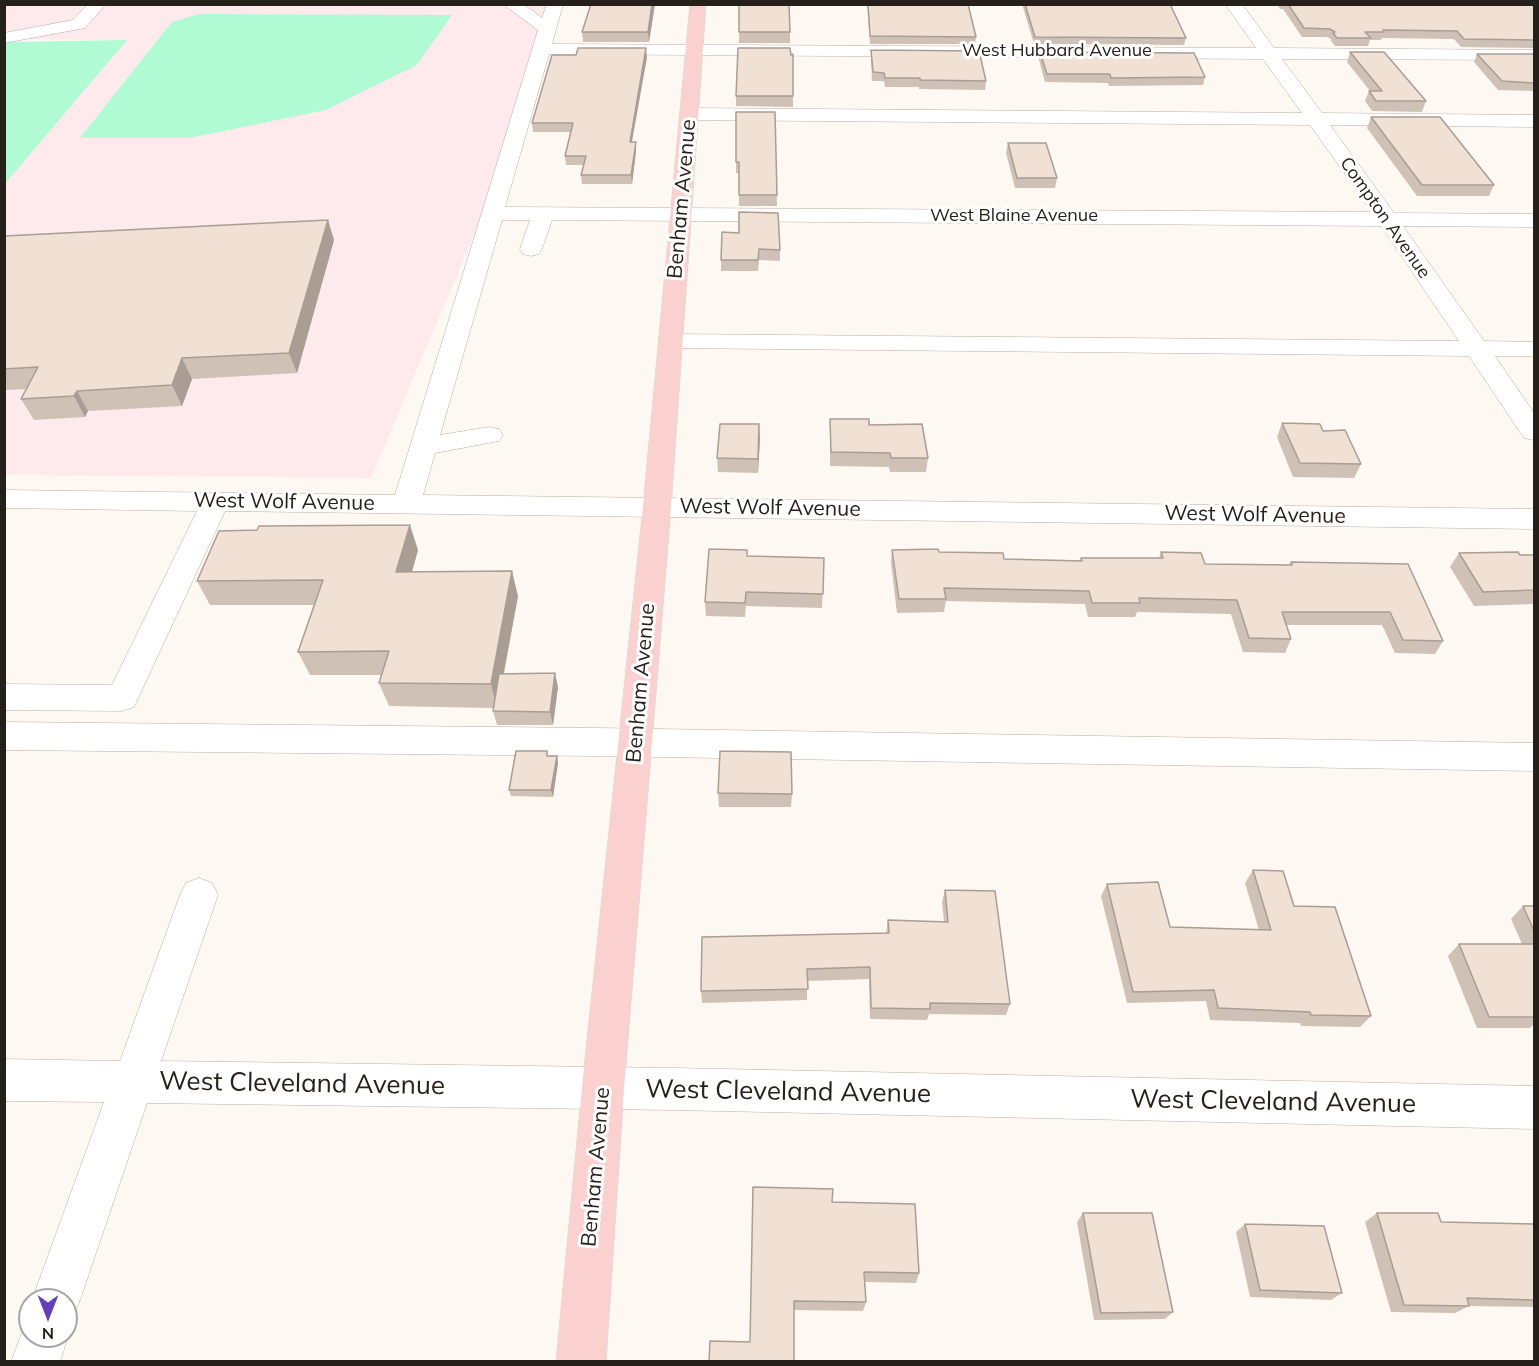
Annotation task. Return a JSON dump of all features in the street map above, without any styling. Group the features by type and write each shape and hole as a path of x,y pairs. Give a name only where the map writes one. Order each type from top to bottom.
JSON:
{"main road":[{"name":"Benham Avenue","path":"580,1362 657,507 698,4"}],"street":[{"path":"4,38 79,24 98,4"},
{"path":"511,4 545,39"},
{"path":"406,504 555,4"},
{"name":"Compton Avenue","path":"1233,4 1387,218 1534,432"},
{"name":"West Hubbard Avenue","path":"545,39 695,50 1534,55"},
{"path":"690,114 1534,121"},
{"name":"West Blaine Avenue","path":"494,213 1534,220"},
{"path":"531,249 543,213"},
{"path":"670,341 1534,349"},
{"path":"423,447 489,435"},
{"name":"West Wolf Avenue","path":"4,499 1534,519"},
{"path":"4,697 122,698 216,501"},
{"path":"4,736 1534,758"},
{"path":"60,1288 199,895"},
{"name":"West Cleveland Avenue","path":"4,1080 603,1088 1534,1108"}],"shaded area":[{"path":"5,5 549,5 479,223 371,478 5,475 5,184 127,40 5,39"}],"green space":[{"path":"199,14 452,15 417,65 326,110 189,138 80,138 172,22"},
{"path":"127,40 5,184 5,42"}],"building":[{"path":"591,4 652,4 648,32 582,32"},
{"path":"739,4 789,4 790,32 739,32"},
{"path":"868,4 968,4 976,37 870,36"},
{"path":"1025,4 1170,4 1186,38 1035,37"},
{"path":"1288,4 1534,4 1534,40 1464,39 1457,31 1383,30 1384,32 1365,32 1371,38 1337,38 1333,33 1335,32 1330,29 1304,28"},
{"path":"578,48 646,48 630,142 636,142 631,175 581,175 586,156 565,156 573,123 532,123 552,55 576,55"},
{"path":"738,48 790,48 791,55 793,54 793,96 736,96"},
{"path":"871,50 979,51 986,81 885,78 884,73 873,72"},
{"path":"1040,52 1194,53 1205,77 1111,78 1110,74 1047,74"},
{"path":"1350,52 1384,52 1426,101 1376,101 1369,91 1382,91"},
{"path":"1477,54 1534,54 1534,83 1502,81"},
{"path":"736,112 775,112 777,195 739,195 739,162 736,162"},
{"path":"1371,117 1440,117 1494,185 1422,185"},
{"path":"1008,143 1046,143 1057,178 1017,178"},
{"path":"739,212 778,213 780,250 759,249 758,260 721,260 722,232 739,233"},
{"path":"328,220 289,353 182,358 172,385 77,391 74,396 21,399 38,367 4,369 4,236"},
{"path":"830,419 869,419 869,425 922,424 928,458 891,458 890,453 831,452"},
{"path":"1282,423 1320,424 1323,431 1345,430 1361,464 1300,463"},
{"path":"720,424 759,424 758,459 717,458"},
{"path":"410,525 396,572 512,571 491,684 379,683 389,651 298,652 323,580 197,581 219,531 257,530 259,526"},
{"path":"709,549 747,550 747,556 824,558 823,594 746,592 745,603 705,602"},
{"path":"938,549 939,552 1003,553 1004,559 1082,561 1081,558 1163,558 1161,552 1201,553 1205,564 1292,565 1291,562 1408,564 1443,641 1403,640 1390,612 1282,612 1291,639 1249,638 1237,600 1139,598 1140,603 1092,603 1089,591 944,588 946,599 899,599 892,550"},
{"path":"1518,552 1520,555 1534,555 1534,590 1483,592 1459,553"},
{"path":"555,673 550,712 493,711 499,674"},
{"path":"516,751 547,751 547,756 557,756 551,790 509,790"},
{"path":"720,751 791,752 792,794 718,793"},
{"path":"1253,870 1283,871 1294,906 1335,907 1371,1016 1311,1015 1310,1012 1218,1008 1214,990 1133,992 1107,884 1158,882 1170,927 1271,930"},
{"path":"945,890 995,891 1010,1004 930,1003 930,1009 871,1008 870,967 807,969 808,989 701,991 702,937 889,933 888,920 948,922"},
{"path":"1523,906 1534,906 1534,931"},
{"path":"1459,944 1534,944 1534,1017 1489,1017"},
{"path":"753,1187 833,1189 832,1202 915,1204 919,1273 864,1272 866,1302 794,1301 794,1362 709,1362 710,1341 750,1342"},
{"path":"1083,1213 1152,1213 1173,1312 1101,1313"},
{"path":"1377,1213 1438,1213 1441,1222 1534,1224 1534,1300 1467,1298 1469,1306 1404,1305"},
{"path":"1245,1224 1324,1226 1342,1293 1260,1290"}]}
